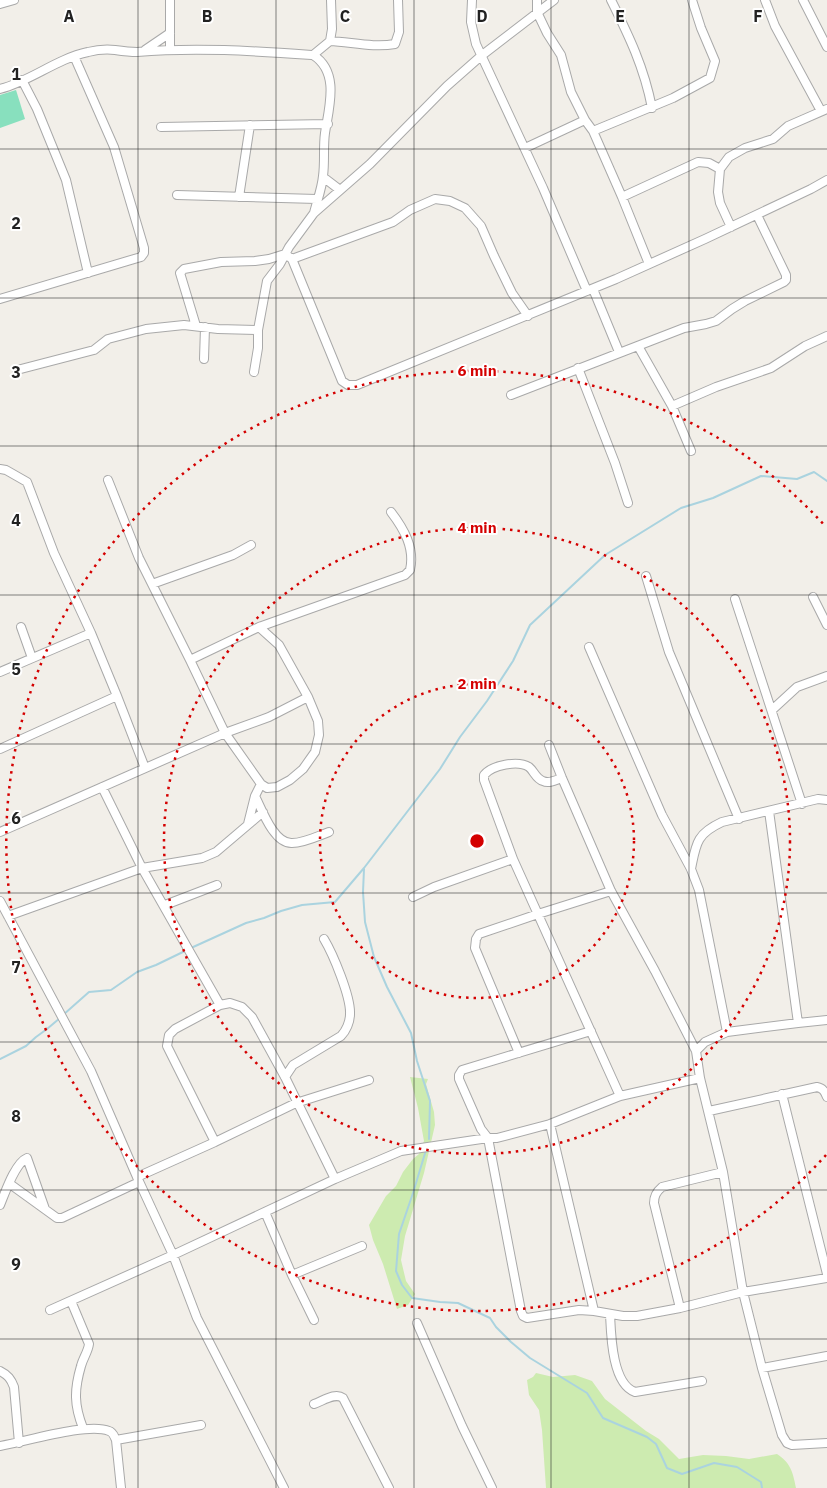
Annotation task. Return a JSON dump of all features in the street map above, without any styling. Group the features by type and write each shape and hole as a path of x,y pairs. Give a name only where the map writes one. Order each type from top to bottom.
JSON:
{"street":[{"path":"0,4 14,0"},
{"path":"170,0 170,49"},
{"path":"313,55 330,41 332,29 331,0"},
{"path":"330,41 376,46 395,44 399,32 398,0"},
{"path":"472,0 471,22 481,56 619,352"},
{"path":"537,0 537,12 547,34 560,55 571,92 585,120 593,131 649,264"},
{"path":"554,0 481,56 447,86 370,164 314,213 289,246 289,256 342,381 348,386 357,385 590,290 757,215 827,180"},
{"path":"611,0 633,44 648,89 652,108"},
{"path":"593,131 652,108 710,78 715,61 692,0"},
{"path":"730,227 719,198 720,169 730,157 742,149 773,139 788,126 824,110 775,26 765,0"},
{"path":"803,0 824,31 827,47"},
{"path":"145,50 170,33"},
{"path":"0,89 74,56 103,50 130,52 170,49 228,49 313,55 324,66 330,79 332,91 326,132 323,177 314,213"},
{"path":"0,299 141,257 144,253 114,148 74,56"},
{"path":"22,80 37,109 66,180 88,273"},
{"path":"525,148 585,120"},
{"path":"161,126 328,124"},
{"path":"239,197 250,125"},
{"path":"622,197 698,162 709,162 720,169"},
{"path":"323,177 340,190"},
{"path":"177,195 317,199"},
{"path":"196,326 180,273 184,269 221,262 237,263 289,256 393,222 410,210 435,199 450,201 465,208 481,226 512,293 528,316"},
{"path":"511,395 684,328 716,321 745,301 786,280 786,275 757,215"},
{"path":"254,372 258,348 258,330 267,281 289,256"},
{"path":"17,370 94,350 108,339 146,329 184,325 258,330"},
{"path":"204,359 205,327"},
{"path":"672,406 716,387 771,368 805,346 827,336"},
{"path":"638,346 672,406 691,451"},
{"path":"578,368 615,463 628,503"},
{"path":"0,469 6,470 27,482 54,553 91,633 145,768"},
{"path":"108,480 139,558 225,733 261,784 267,788 277,787 304,769 315,752 319,735 318,721 308,696 279,645 259,627"},
{"path":"190,660 259,627 405,575 410,570 412,553 402,527 391,512"},
{"path":"152,584 233,555 251,545"},
{"path":"646,576 669,652 739,819"},
{"path":"813,597 827,625"},
{"path":"736,599 802,804"},
{"path":"21,627 32,658"},
{"path":"0,672 91,633"},
{"path":"589,647 662,815 691,869 699,890 727,1032"},
{"path":"772,710 797,687 827,676"},
{"path":"0,749 117,696"},
{"path":"0,832 225,733 269,717 308,696"},
{"path":"549,745 612,891 696,1051 700,1078 723,1172 743,1292 762,1368 784,1440 792,1445 827,1443"},
{"path":"562,778 551,782 544,782 538,779 529,767 522,764 505,764 486,772 484,775 484,780 513,859 620,1096"},
{"path":"248,824 255,796 261,784"},
{"path":"102,787 142,868 220,1005"},
{"path":"255,796 276,836 284,842 291,844 329,832"},
{"path":"691,869 696,843 712,827 722,822 818,799 827,800"},
{"path":"769,811 798,1023"},
{"path":"8,916 142,868 202,858 216,852 263,812"},
{"path":"413,897 434,887 513,859"},
{"path":"164,905 217,884"},
{"path":"519,1053 475,948 476,939 480,934 612,891"},
{"path":"0,902 91,1071 173,1255 198,1318 284,1488"},
{"path":"285,1077 293,1065 341,1036 349,1022 350,1013 341,977 324,939"},
{"path":"215,1142 167,1046 169,1034 175,1029 220,1005 230,1003 242,1007 252,1017 285,1077 296,1103 335,1179"},
{"path":"696,1051 706,1042 727,1032 827,1020"},
{"path":"590,1031 462,1070 459,1075 459,1079 481,1129 488,1138 521,1311 527,1318 579,1310 594,1310 610,1314 637,1316 680,1308 743,1292 827,1276 782,1094"},
{"path":"50,1310 335,1179 401,1151 497,1138 550,1124 620,1096 700,1078"},
{"path":"10,1184 57,1218 62,1218 296,1103 369,1080"},
{"path":"709,1111 818,1087 824,1090 827,1097"},
{"path":"550,1124 594,1310"},
{"path":"0,1205 12,1177 27,1158 45,1210"},
{"path":"680,1308 654,1198 662,1187 723,1172"},
{"path":"265,1212 314,1320"},
{"path":"292,1275 362,1246"},
{"path":"71,1301 89,1344 81,1366 75,1392 77,1412 83,1428"},
{"path":"610,1314 611,1340 618,1371 623,1384 630,1390 635,1392 702,1381"},
{"path":"417,1323 462,1426 492,1488"},
{"path":"762,1368 827,1356"},
{"path":"0,1371 8,1375 14,1387 19,1443"},
{"path":"314,1404 336,1395 340,1395 343,1398 389,1488"},
{"path":"116,1440 201,1425"},
{"path":"0,1446 83,1428 108,1430 114,1434 116,1440 121,1488"}],"green space":[{"path":"16,90 25,119 0,128 0,95"},
{"path":"410,1077 428,1079 426,1084 434,1112 435,1125 424,1173 405,1236 401,1260 406,1281 415,1294 408,1305 397,1309 369,1225 386,1196 396,1186 403,1172 419,1154 424,1141"},
{"path":"536,1373 553,1377 575,1375 592,1381 605,1399 659,1439 679,1459 703,1455 749,1459 777,1454 791,1469 796,1488 546,1488 539,1410 529,1395 527,1380"}],"waterway":[{"path":"191,948 246,923 281,911 302,905 335,902 364,868 440,769 513,661 530,625 605,555 681,508 713,498 761,476 797,479 814,472 827,481"},
{"path":"364,869 365,922 374,957 411,1033 417,1061 430,1101 429,1139"},
{"path":"63,1015 89,992 111,990 137,972 187,950"},
{"path":"0,1059 26,1046 60,1018"},
{"path":"426,1150 399,1234 396,1271 402,1285 412,1298 458,1303 490,1318 496,1327 530,1358 587,1393 603,1418 647,1437 656,1444 667,1468 682,1474 714,1463 737,1467 761,1482 762,1488"}]}
